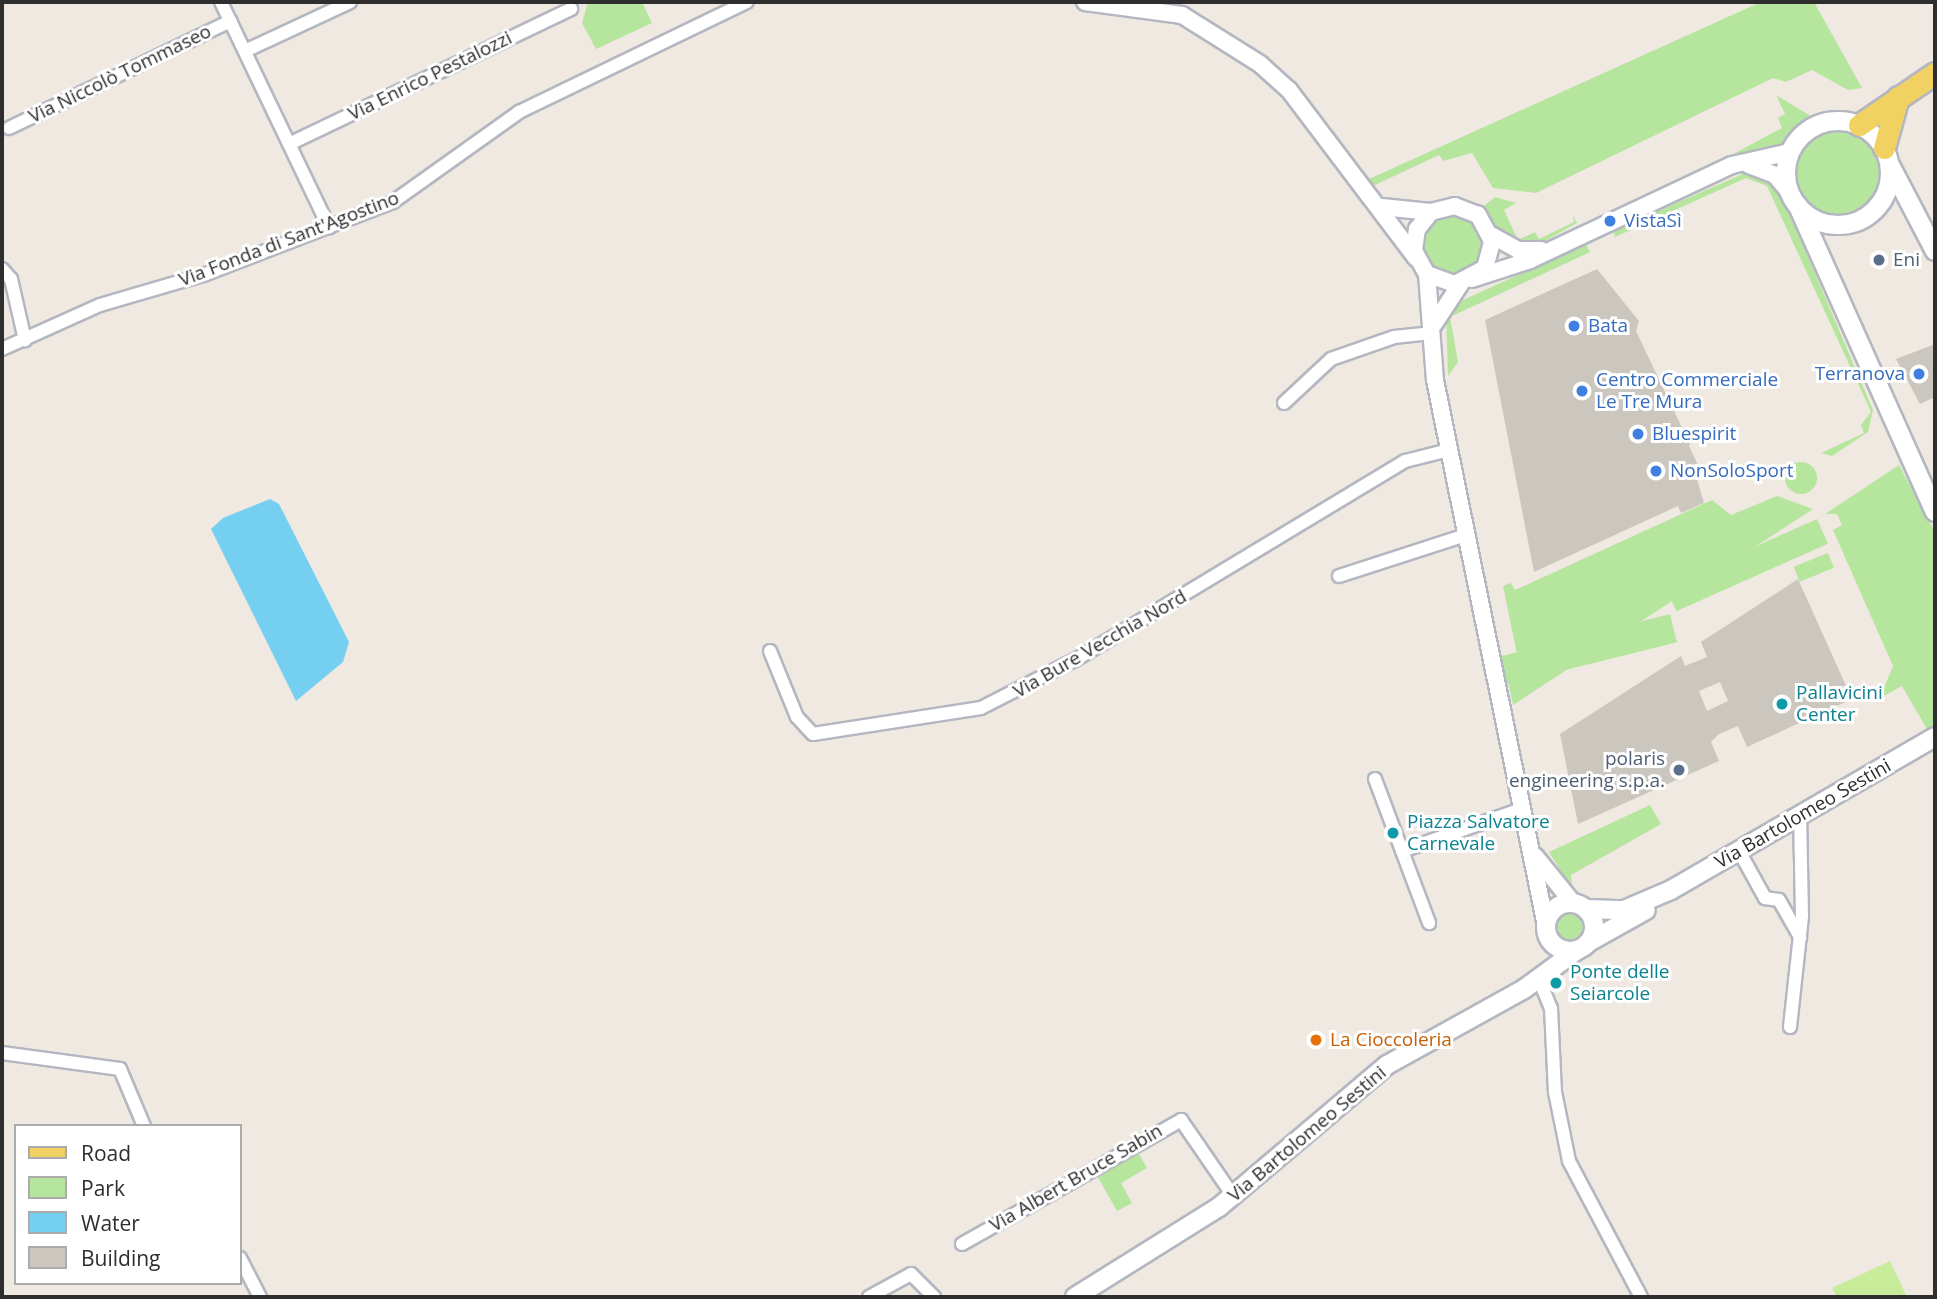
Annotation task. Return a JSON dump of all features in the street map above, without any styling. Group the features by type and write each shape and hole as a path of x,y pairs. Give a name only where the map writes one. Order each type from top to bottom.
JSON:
{"main road":[{"path":"1935,73 1858,125 1819,124 1790,152 1794,200 1935,512"},
{"path":"1905,91 1935,81"},
{"path":"1794,200 1820,222 1856,222 1883,200 1887,156 1905,91"},
{"path":"1858,125 1887,156 1935,251"},
{"name":"Via Bartolomeo Sestini","path":"1075,1297 1234,1196 1387,1065 1540,978 1583,946 1671,890 1935,737"},
{"path":"1540,978 1553,909 1580,906 1624,910 1671,890"},
{"path":"1548,933 1583,946 1594,925 1580,906"}],"street":[{"path":"221,2 329,227"},
{"path":"245,51 350,2"},
{"name":"Via Fonda di Sant'Agostino","path":"2,349 110,302 329,227 402,198 519,112 747,2"},
{"path":"1086,2 1182,15 1235,46 1289,90 1382,207 1427,274 1431,333 1449,450 1548,933"},
{"name":"Via Enrico Pestalozzi","path":"289,144 571,9"},
{"name":"Via Niccolò Tommaseo","path":"9,128 230,21"},
{"path":"1427,274 1467,281 1547,249 1740,163 1790,152"},
{"path":"1740,163 1775,175 1794,200"},
{"path":"1382,207 1431,212 1468,209 1491,235 1518,250 1547,249"},
{"path":"1416,258 1417,229 1431,212"},
{"path":"1431,333 1441,305 1488,263 1491,235"},
{"path":"2,270 11,279 25,340"},
{"path":"1284,403 1331,359 1394,337 1431,333"},
{"name":"Via Bure Vecchia Nord","path":"770,651 797,717 813,734 981,708 1075,660 1405,461 1449,450"},
{"path":"1339,576 1466,535"},
{"path":"1375,779 1429,923"},
{"path":"1402,850 1522,809"},
{"path":"1790,1027 1801,938 1800,816"},
{"path":"1530,847 1546,877 1580,906"},
{"path":"1739,851 1765,898 1779,900 1801,938"},
{"path":"1540,978 1551,1008 1555,1092 1569,1161 1642,1297"},
{"path":"2,1053 120,1069 143,1124"},
{"name":"Via Albert Bruce Sabin","path":"962,1244 1181,1120 1234,1196"},
{"path":"242,1262 260,1297"},
{"path":"869,1297 911,1274 934,1297"}],"green space":[{"path":"588,2 642,2 652,23 596,49 582,23"},
{"path":"1761,2 1814,2 1862,88 1848,90 1812,70 1786,82 1773,78 1536,193 1493,188 1472,153 1443,161 1439,155 1373,186 1369,179"},
{"path":"1776,95 1814,118 1782,147 1724,159 1782,128 1778,118 1785,114"},
{"path":"1839,129 1863,136 1875,148 1882,172 1875,196 1863,208 1839,215 1815,208 1803,196 1796,172 1803,148 1815,136"},
{"path":"1747,172 1764,175 1780,191 1873,410 1868,432 1832,456 1821,453 1864,433 1861,425 1871,412 1767,186 1746,178 1615,237 1613,231"},
{"path":"1495,197 1516,203 1504,210 1518,240 1535,232 1539,239 1574,222 1573,215 1577,223 1541,243 1523,245 1496,231 1479,210"},
{"path":"1453,215 1475,224 1484,246 1475,268 1453,277 1431,268 1422,246 1431,224"},
{"path":"1586,244 1590,252 1450,317 1458,362 1448,376 1446,314 1454,304"},
{"path":"1801,462 1812,467 1817,478 1812,489 1801,494 1790,489 1785,478 1790,467"},
{"path":"1899,465 1935,532 1935,727 1928,731 1902,686 1880,698 1893,666 1833,530 1842,525 1837,514 1825,514"},
{"path":"1777,496 1813,509 1513,705 1507,676 1517,654 1503,586 1511,583 1515,590 1712,500 1731,515"},
{"path":"1817,519 1828,544 1676,611 1665,587"},
{"path":"1828,553 1834,568 1800,582 1794,567"},
{"path":"1670,614 1677,642 1498,687 1491,659"},
{"path":"1650,805 1661,824 1571,875 1572,884 1564,876 1549,852"},
{"path":"1570,910 1582,915 1587,927 1582,939 1570,944 1558,939 1553,927 1558,915"},
{"path":"1139,1154 1147,1168 1121,1183 1132,1203 1117,1211 1096,1174"},
{"path":"1890,1261 1907,1297 1837,1297 1832,1288"}],"water":[{"path":"270,499 279,504 349,642 343,662 296,701 211,529 223,518"}],"building":[{"name":"Centro Commerciale Le Tre Mura","path":"1597,269 1639,321 1636,331 1684,432 1692,436 1689,446 1703,476 1697,479 1704,503 1681,513 1678,506 1534,572 1485,320"},
{"name":"Terranova","path":"1935,344 1935,397 1920,404 1896,359"},
{"name":"Pallavicini Center","path":"1798,579 1852,699 1747,747 1738,726 1719,734 1711,742 1719,761 1578,824 1560,734 1681,656 1685,666 1707,657 1701,642","holes":["1720,682 1728,701 1707,711 1699,691"]}],"place":[{"name":"VistaSì","path":"1610,221"},
{"name":"Eni","path":"1879,260"},
{"name":"Bata","path":"1574,326"},
{"name":"Terranova","path":"1919,374"},
{"name":"Centro Commerciale Le Tre Mura","path":"1582,391"},
{"name":"Bluespirit","path":"1638,434"},
{"name":"NonSoloSport","path":"1656,471"},
{"name":"Pallavicini Center","path":"1782,704"},
{"name":"polaris engineering s.p.a.","path":"1679,770"},
{"name":"Piazza Salvatore Carnevale","path":"1393,833"},
{"name":"Ponte delle Seiarcole","path":"1556,983"},
{"name":"La Cioccoleria","path":"1316,1040"}]}
